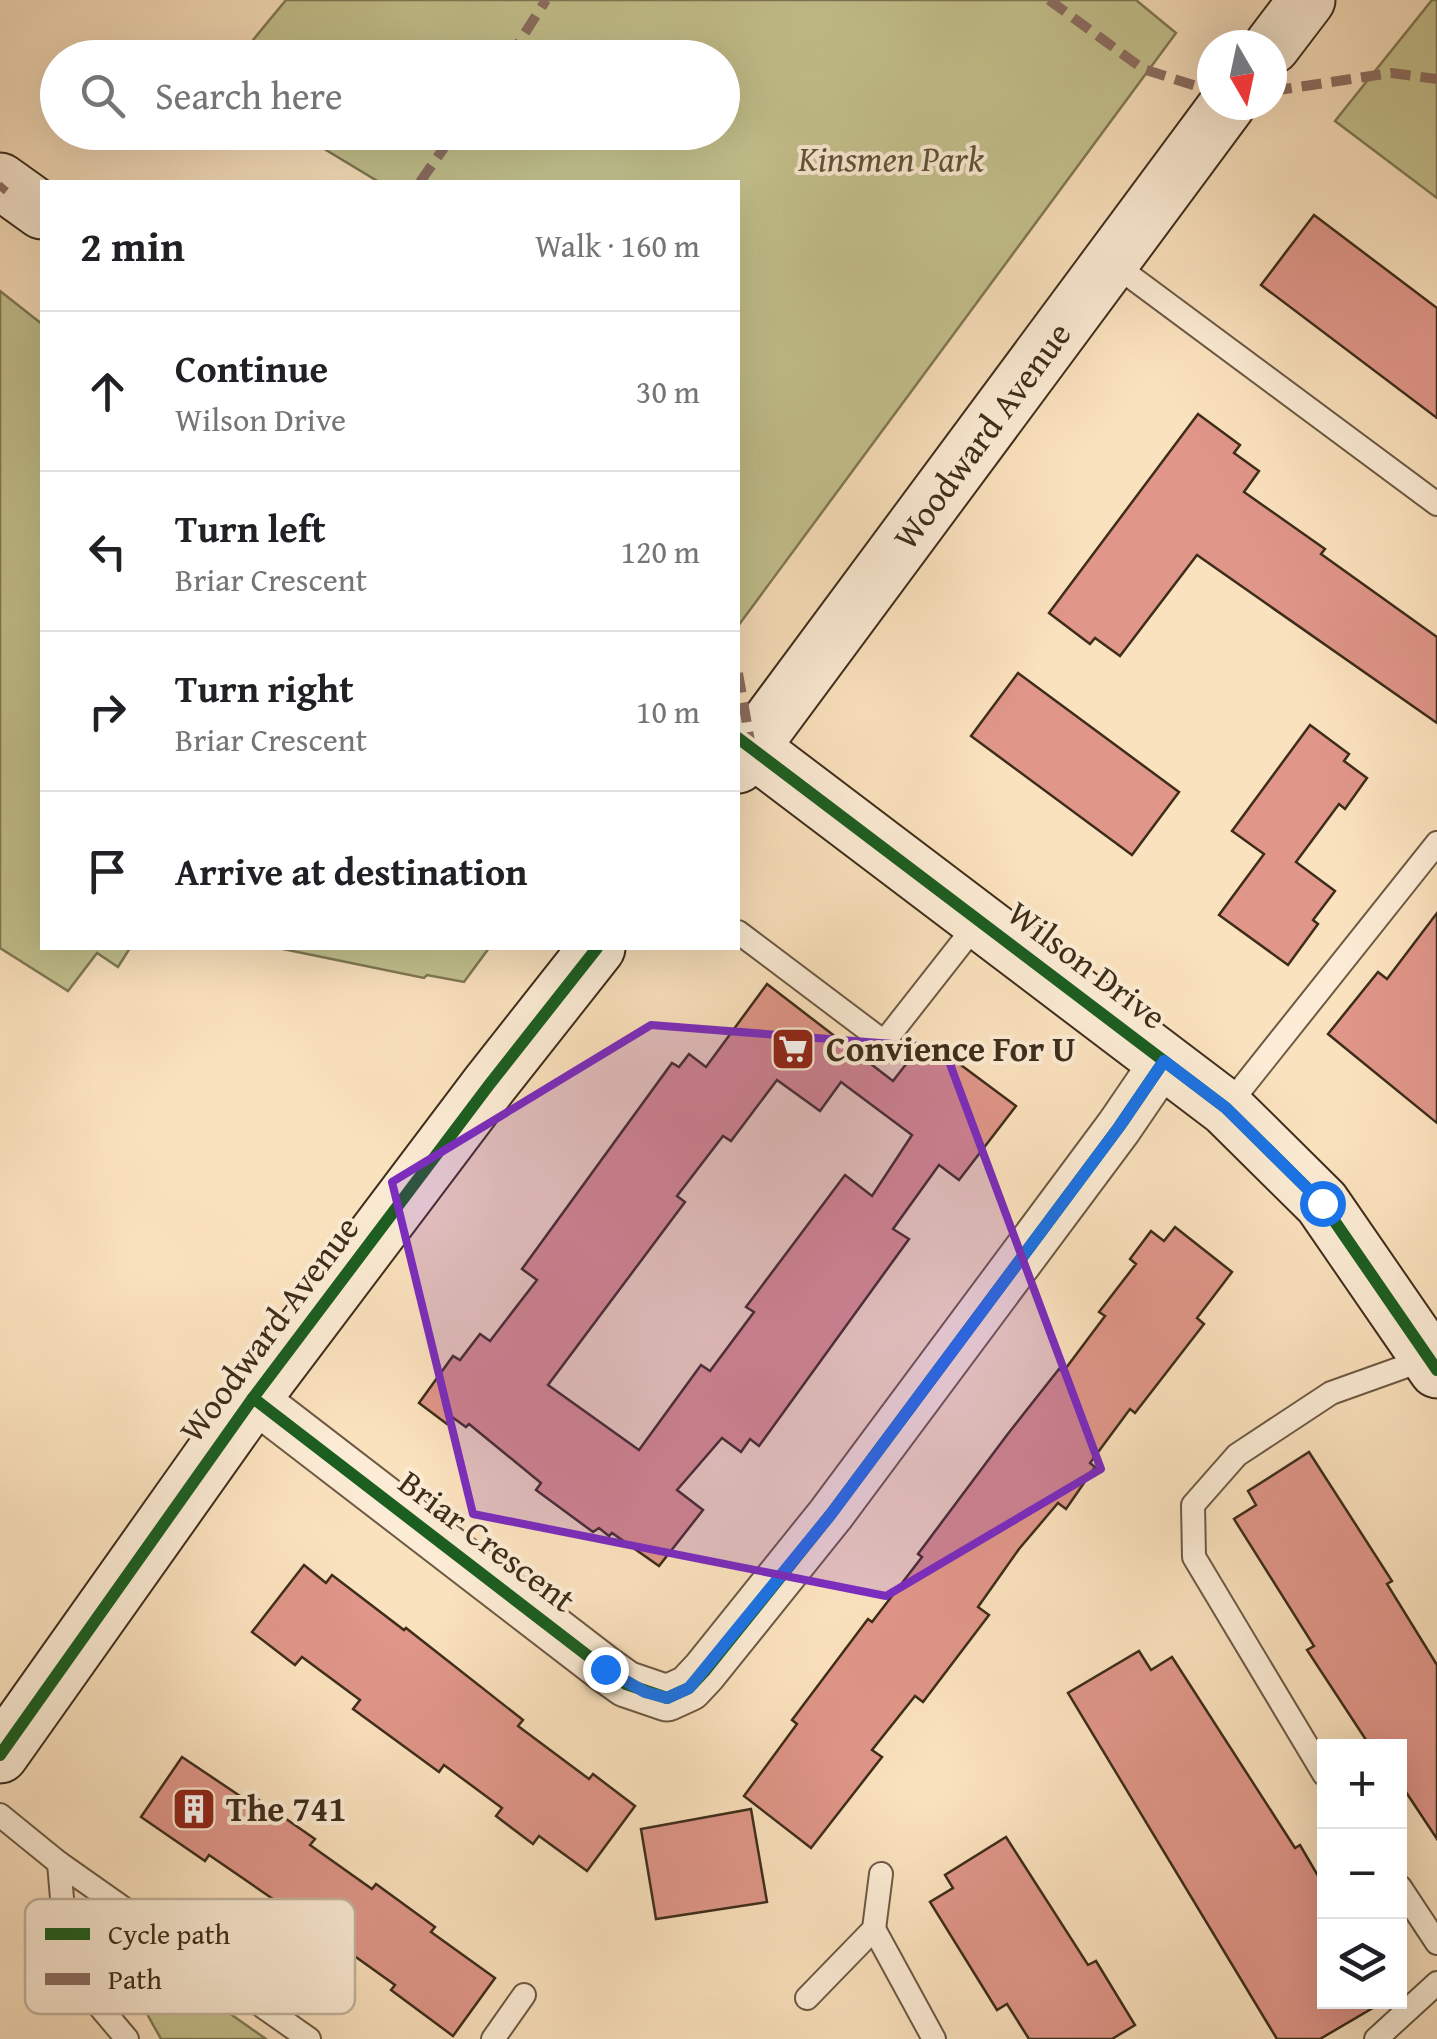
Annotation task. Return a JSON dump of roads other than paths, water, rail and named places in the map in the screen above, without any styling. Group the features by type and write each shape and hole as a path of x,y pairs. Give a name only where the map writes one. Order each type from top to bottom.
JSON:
{"street":[{"path":"1284,30 1307,0"},
{"name":"Woodward Avenue","path":"742,750 1215,120"},
{"path":"0,181 40,211"},
{"name":"Wilson Drive","path":"742,750 979,921 1226,1108 1322,1203 1434,1361"},
{"name":"Woodward Avenue","path":"0,1755 253,1398 489,1084 595,950"},
{"name":"Briar Crescent","path":"253,1398 605,1669 645,1692 667,1698 689,1688 831,1514 1164,1061"}],"lane":[{"path":"1111,262 1437,504"},
{"path":"1226,1108 1437,843"},
{"path":"740,934 884,1042 979,921"},
{"path":"1317,1762 1194,1557 1193,1504 1238,1455 1332,1394 1434,1361"},
{"path":"0,1815 111,1899"},
{"path":"60,1863 63,1899"},
{"path":"881,1874 874,1929 934,2039"},
{"path":"1407,1897 1437,1943"},
{"path":"807,1998 874,1929"},
{"path":"1376,2039 1437,1983"},
{"path":"493,2039 524,1995"},
{"path":"106,2014 127,2039"},
{"path":"274,2014 309,2039"}],"place":[{"name":"Convience For U","path":"793,1049"},
{"name":"The 741","path":"194,1809"}],"park label":[{"name":"Kinsmen Park","path":"891,159"}]}
